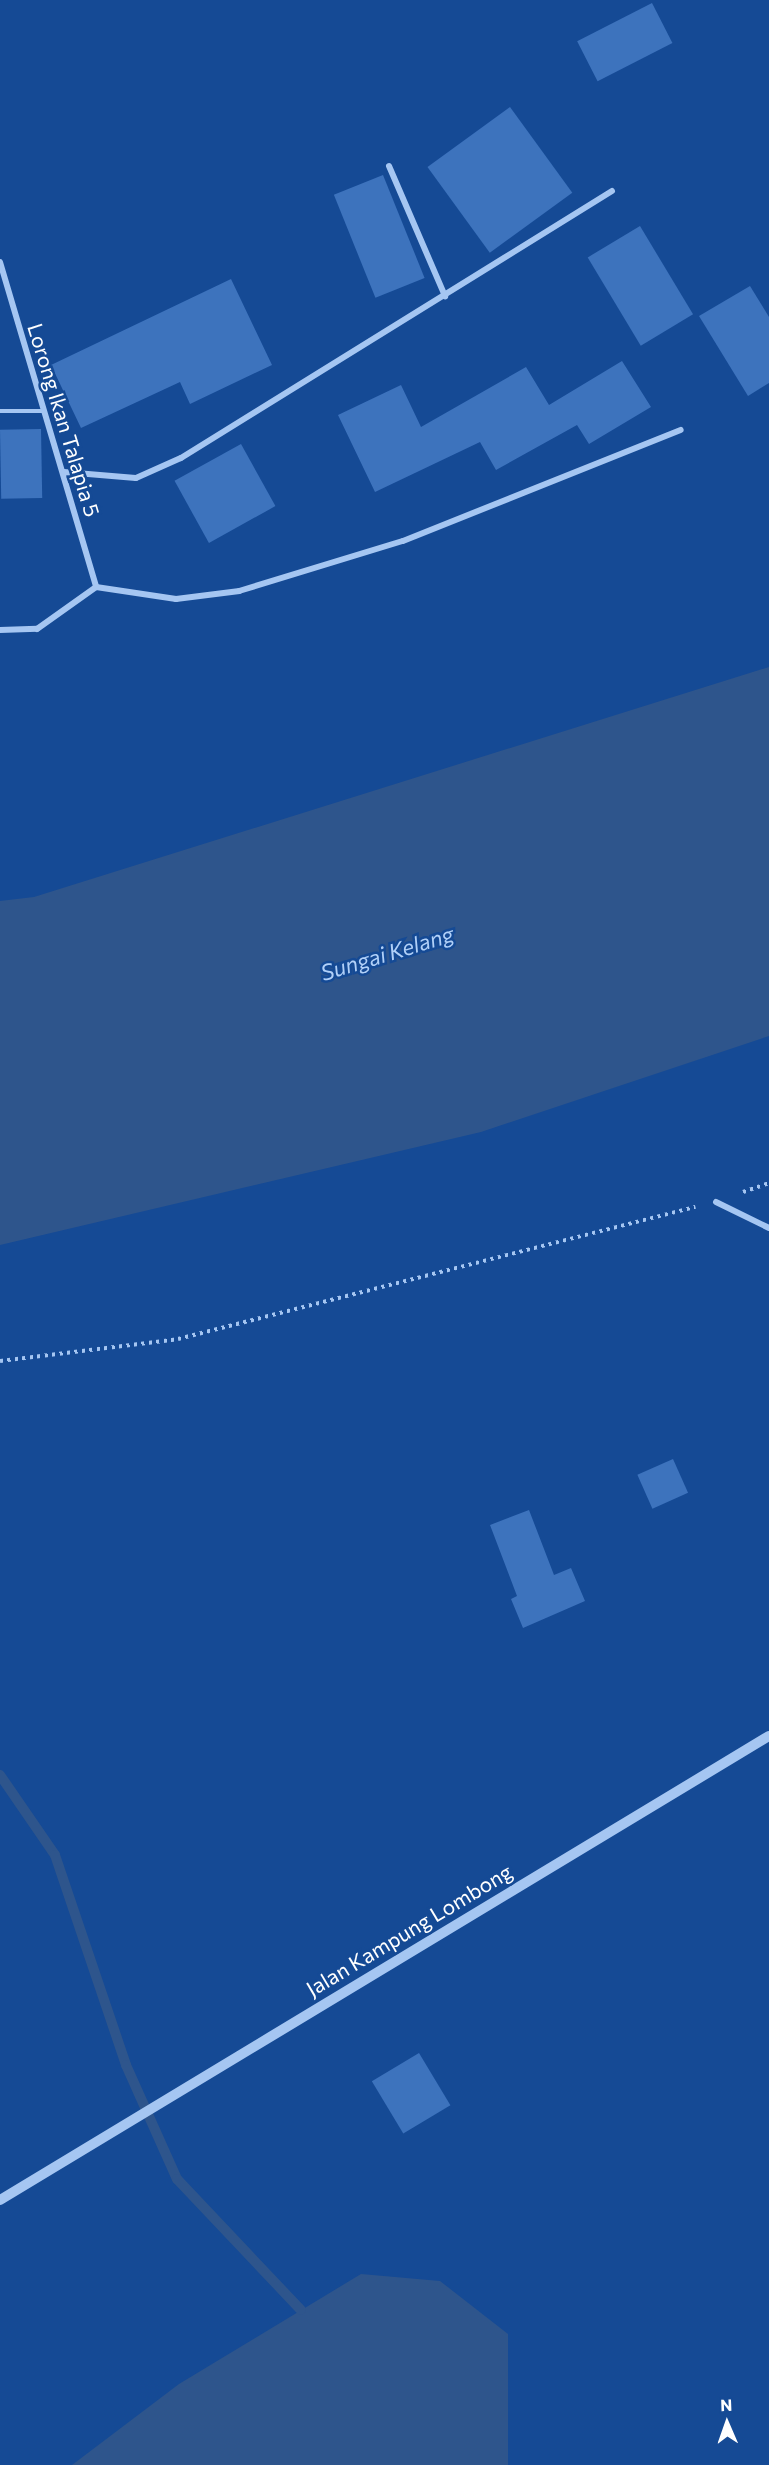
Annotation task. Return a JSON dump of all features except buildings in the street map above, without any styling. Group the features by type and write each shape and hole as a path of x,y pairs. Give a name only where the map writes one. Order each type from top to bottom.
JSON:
{"street":[{"path":"389,166 445,296"},
{"path":"64,472 136,478 181,458 612,191"},
{"name":"Lorong Ikan Talapia 5","path":"0,262 64,472 96,587"},
{"path":"0,630 37,629 96,587 176,599 239,591 404,541 681,430"},
{"path":"716,1202 769,1228"},
{"name":"Jalan Kampung Lombong","path":"0,2200 769,1736"}],"lane":[{"path":"0,411 44,411"}],"path":[{"path":"0,1361 177,1339 716,1202 769,1183"}],"water":[{"name":"Sungai Kelang","path":"769,667 769,1036 481,1132 0,1245 0,901 34,897"},
{"path":"361,2274 440,2281 508,2334 508,2465 72,2465 179,2384"}],"waterway":[{"path":"0,1775 55,1855 126,2065 177,2179 301,2310"}]}
